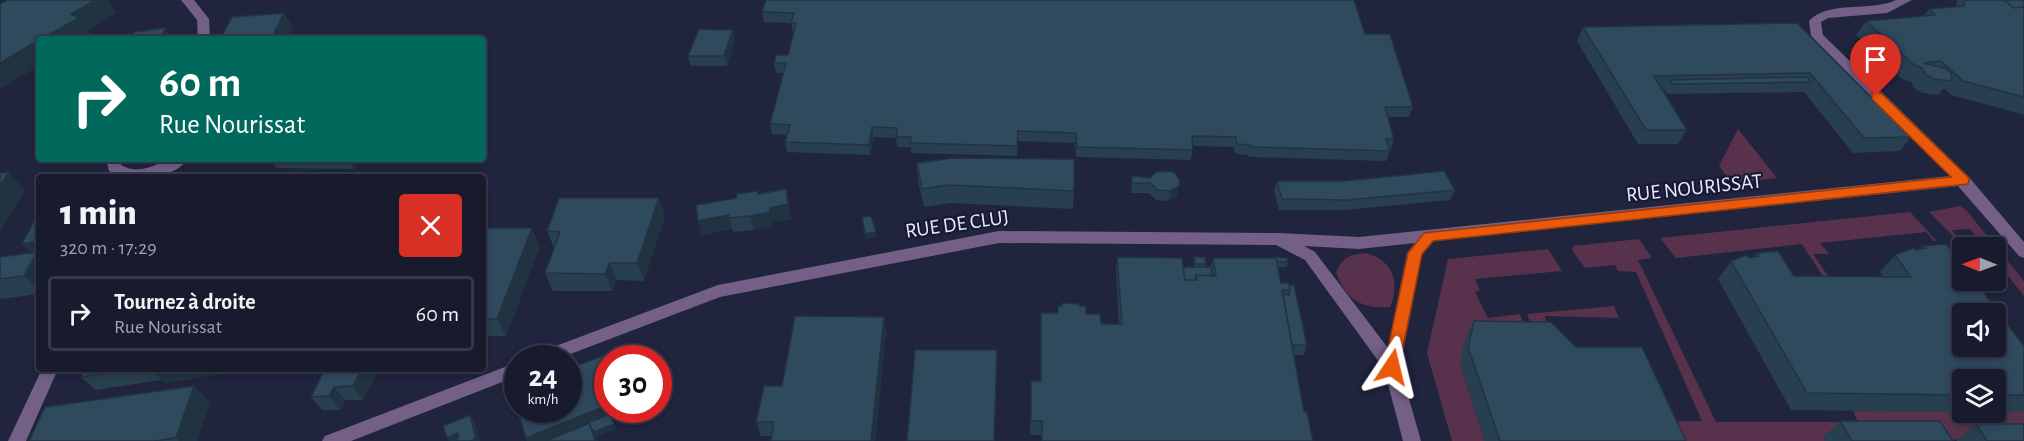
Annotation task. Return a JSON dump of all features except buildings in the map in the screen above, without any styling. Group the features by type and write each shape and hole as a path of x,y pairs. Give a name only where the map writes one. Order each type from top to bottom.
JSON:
{"street":[{"path":"188,0 203,19 204,36"},
{"path":"1867,0 1859,7 1818,18 1814,26 1816,36 1963,180 2024,252"},
{"path":"1841,12 1880,11 1906,0"},
{"path":"113,162 114,167 120,172 130,174"},
{"path":"145,174 176,162"},
{"name":"RUE NOURISSAT","path":"1429,236 1963,180"},
{"path":"1392,367 1415,253 1429,236"},
{"name":"RUE DE CLUJ","path":"577,345 718,291 999,237 1278,239 1359,243 1429,236"},
{"path":"1278,239 1310,256 1392,367 1412,441"},
{"path":"17,441 49,372"},
{"path":"331,441 504,374"}],"shaded area":[{"path":"1738,129 1777,178 1732,183 1719,166"},
{"path":"1960,206 1988,237 1977,237 1970,229 1952,230 1957,237 1954,237 1929,212"},
{"path":"1910,212 1937,241 1934,241 1926,232 1820,243 1829,254 1813,254 1837,289 1831,289 1802,244 1676,258 1660,238"},
{"path":"1639,239 1652,258 1638,260 1716,422 1858,422 1853,411 1952,412 1952,423 2006,423 2006,412 2024,412 2024,441 1824,437 1825,441 1665,441 1656,422 1702,421 1636,272 1618,271 1615,265 1585,268 1572,250 1573,246"},
{"path":"1548,249 1562,271 1475,279 1480,290 1475,292 1488,318 1520,314 1529,339 1460,364 1485,441 1452,441 1427,353 1448,259"},
{"path":"1365,253 1382,260 1392,273 1395,289 1390,307 1371,306 1356,301 1340,282 1336,272 1341,263 1351,256"},
{"path":"2006,259 2024,281 2024,296 2006,273"},
{"path":"1614,306 1619,318 1545,316 1548,330 1533,330 1527,314"}],"route":[{"path":"1392,367 1415,253 1429,236 1963,180 1876,96"}]}
